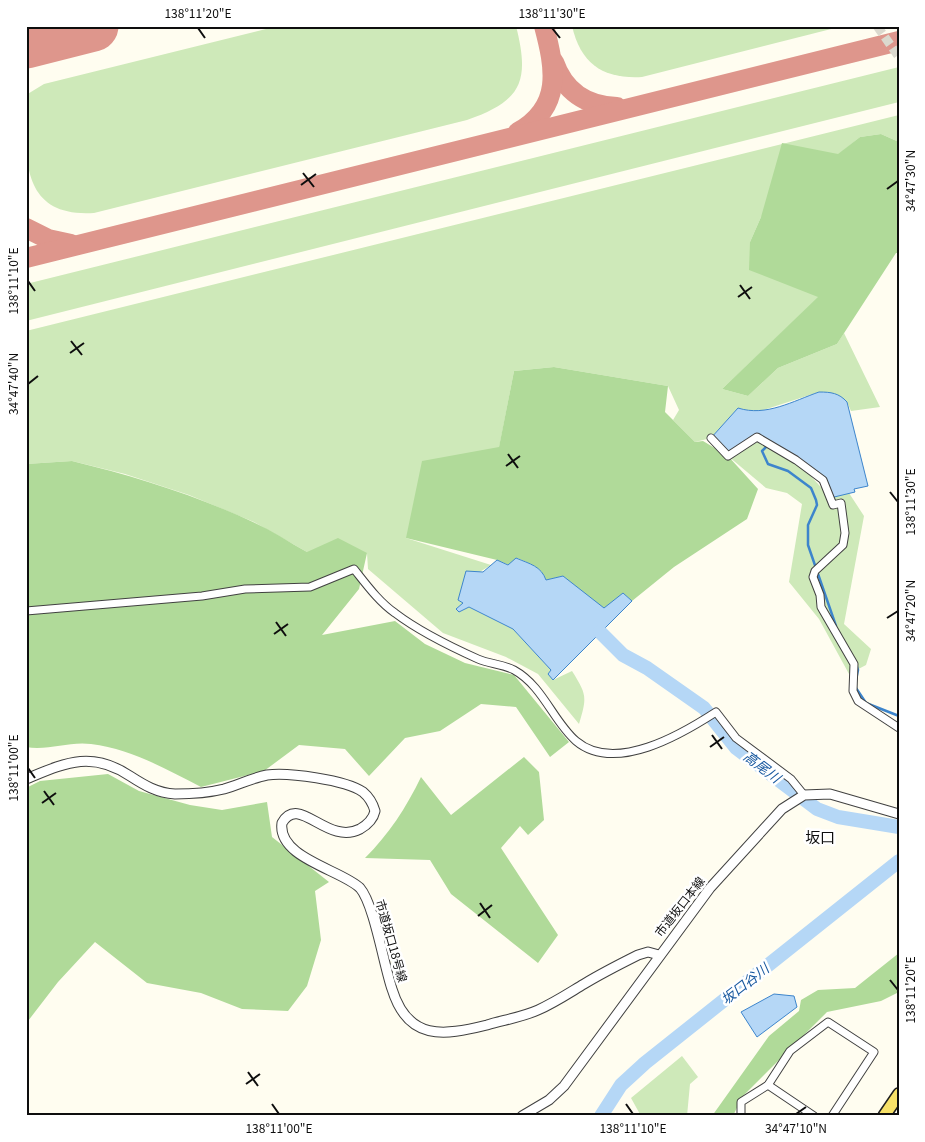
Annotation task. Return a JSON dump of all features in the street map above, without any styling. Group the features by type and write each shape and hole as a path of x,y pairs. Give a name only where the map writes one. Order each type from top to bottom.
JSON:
{"main road":[{"path":"884,1116 899,1094"}],"street":[{"path":"710,438 728,456 757,437 796,460 823,480 833,505 841,503 845,534 843,545 816,570 813,577 820,595 821,607 854,664 853,691 858,701 899,728"},
{"path":"26,611 202,596 245,589 310,587 354,569 394,613 445,645 481,660 513,669 530,681 576,741 590,749 610,752 641,750 665,742 716,712 736,738 791,779 804,795"},
{"name":"市道坂口18号線","path":"27,776 63,765 89,760 114,766 147,787 166,793 201,793 225,789 263,776 280,774 339,783 363,792 370,800 375,811 373,817 364,827 343,833 332,831 308,817 294,813 289,815 282,824 283,834 293,847 314,864 348,880 361,890 370,912 397,1004 413,1024 428,1031 458,1032 531,1013 638,955 648,952 659,955"},
{"name":"市道坂口本線","path":"522,1116 549,1100 564,1086 710,888 782,808 804,795 830,794 899,814"},
{"path":"741,1116 742,1102 768,1085 790,1051 828,1022 874,1052 832,1116"},
{"path":"768,1085 814,1116"}],"green space":[{"path":"278,26 516,26 522,61 521,75 517,86 510,96 500,105 467,120 94,213 69,212 50,204 38,192 31,176 27,158 26,95 44,84"},
{"path":"572,26 843,26 642,77 628,77 606,72 588,60 581,51"},
{"path":"899,67 899,102 26,321 26,284"},
{"path":"899,115 899,142 881,134 860,137 761,217 750,242 819,297 722,389 748,396 778,368 837,344 844,333 880,407 851,411 847,402 819,392 757,412 738,408 711,438 695,442 673,420 679,410 668,386 554,367 514,371 499,448 406,538 491,565 478,573 463,603 456,609 459,612 469,607 513,629 551,670 553,680 572,671 581,686 584,696 579,724 538,674 506,657 443,633 368,569 367,553 307,552 254,522 189,495 125,474 72,461 26,464 26,331"},
{"path":"881,134 899,142 899,253 896,253 837,344 778,368 748,396 722,389 818,297 749,270 750,242 761,217 782,143 838,154 860,137"},
{"path":"554,367 668,386 665,412 695,442 703,441 728,456 758,489 747,519 674,567 632,601 623,593 604,609 563,576 546,580 538,568 517,558 509,565 497,560 406,538 422,461 499,447 514,371"},
{"path":"762,440 796,460 830,497 849,493 864,516 844,624 871,649 866,665 849,674 819,619 789,582 802,504 787,493 766,488 728,456"},
{"path":"72,461 141,480 209,503 260,525 307,552 338,538 367,553 359,589 322,635 395,621 425,644 465,663 514,675 569,742 550,757 516,707 481,704 440,731 405,738 369,776 345,749 299,745 264,771 201,787 175,773 120,750 83,743 42,748 26,747 26,464"},
{"path":"524,757 539,772 544,820 528,835 520,826 501,848 558,935 538,963 451,894 430,860 365,858 382,840 396,820 421,777 451,815"},
{"path":"108,774 139,791 190,805 222,810 267,802 272,837 329,882 315,891 321,940 307,986 288,1011 242,1009 201,993 147,983 95,942 58,982 28,1021 26,1020 26,788 40,781"},
{"path":"899,953 899,992 881,1001 827,1012 742,1097 733,1116 712,1116 769,1036 799,1011 801,1000 818,990 855,988"},
{"path":"682,1056 698,1077 690,1084 687,1116 641,1116 631,1098"}],"water":[{"path":"819,392 834,394 847,402 868,486 854,489 855,492 830,498 823,480 757,437 728,456 711,438 738,408 759,411 779,407"},
{"path":"516,558 538,568 546,580 563,576 604,608 623,593 632,601 553,680 548,674 551,670 513,629 469,607 459,612 456,609 463,603 458,600 466,571 483,572 497,560 508,565"},
{"path":"774,994 794,996 797,1007 757,1037 741,1012"}],"waterway":[{"path":"768,445 762,451 768,464 788,471 811,488 816,500 817,505 808,525 808,545 836,626"},
{"name":"高尾川","path":"600,632 623,655 647,668 704,708 736,748 817,809 838,817 899,827"},
{"path":"856,664 858,670 856,680"},
{"path":"856,688 866,703 899,716"},
{"name":"坂口谷川","path":"601,1116 621,1085 645,1063 899,861"}],"taxiway":[{"path":"518,132 543,111 549,99 552,71 544,26"},
{"path":"26,45 39,40"},
{"path":"26,258 899,41"},
{"path":"554,62 564,81 578,95 595,104 617,107"},
{"path":"26,228 48,239 71,244"}],"runway":[{"path":"26,43 93,26"}],"tunnel":[{"path":"877,26 899,57"}],"district":[{"name":"坂口","path":"820,838"}]}
